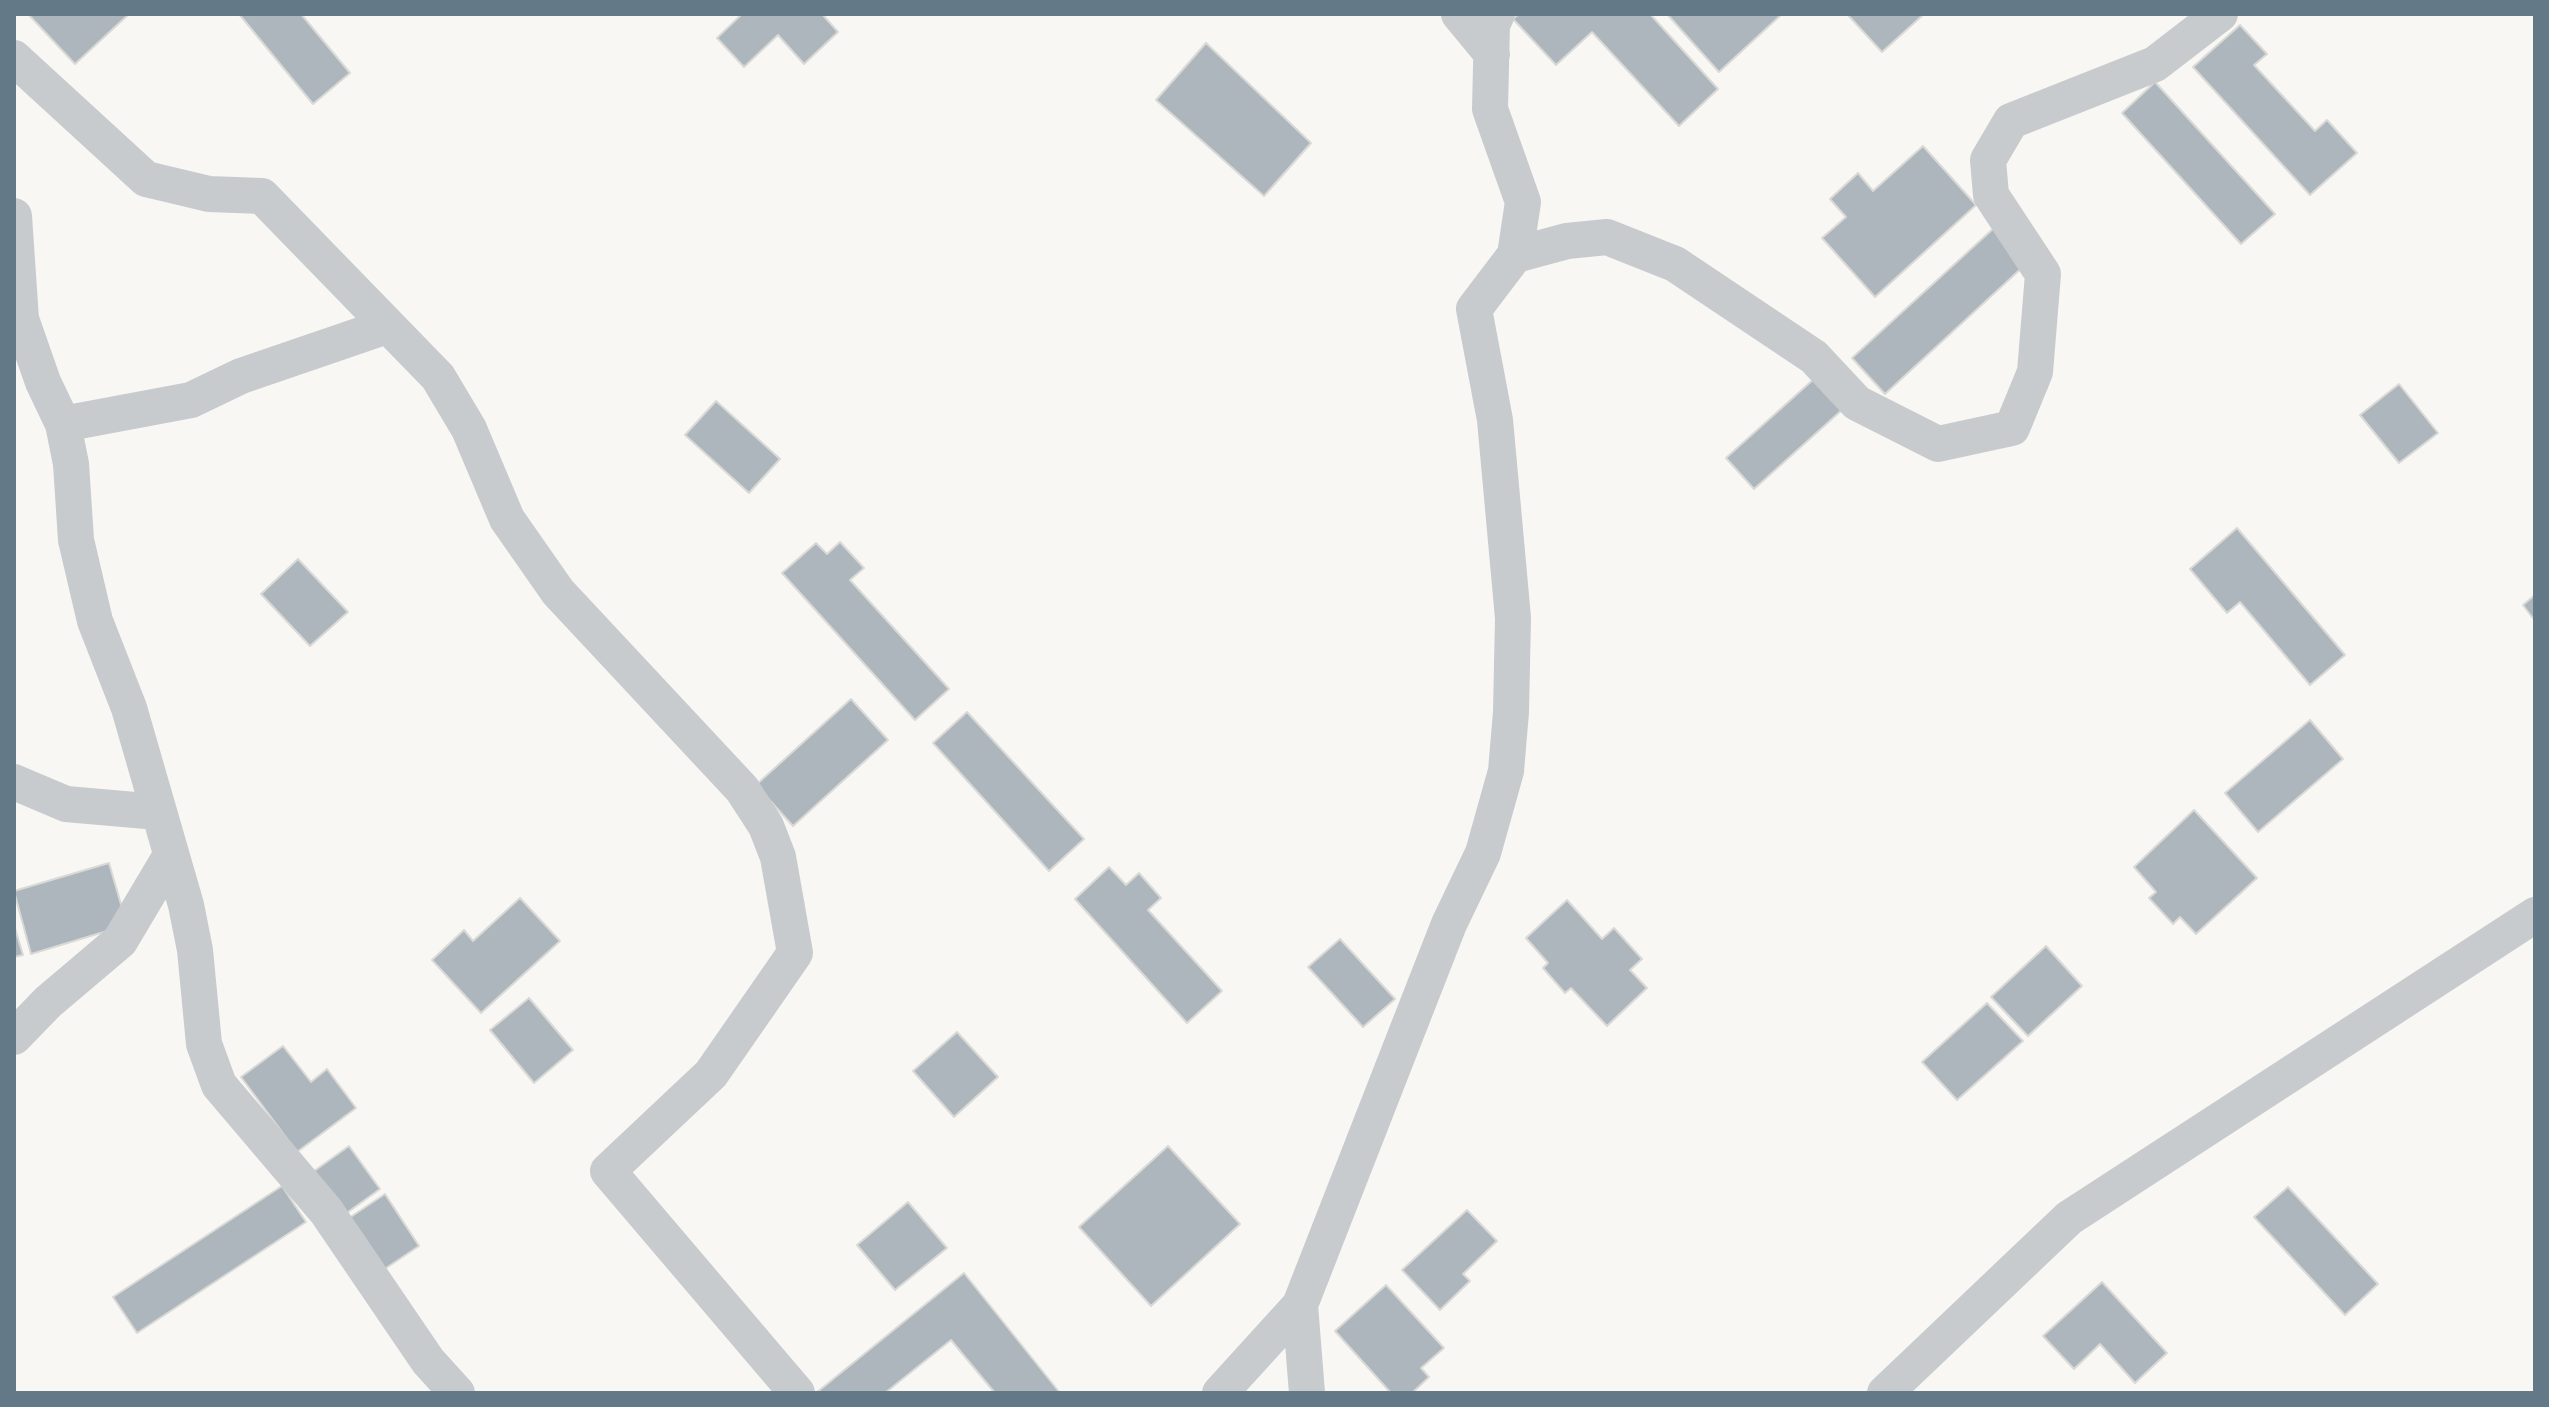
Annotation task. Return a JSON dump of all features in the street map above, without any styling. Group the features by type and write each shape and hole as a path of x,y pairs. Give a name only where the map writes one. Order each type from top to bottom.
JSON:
{"street":[{"path":"1459,14 1492,54"},
{"path":"1220,1393 1300,1305 1449,924 1483,853 1506,771 1513,618 1495,420 1474,309 1515,255 1523,202 1490,109 1492,25 1497,14"},
{"path":"1515,255 1567,241 1607,237 1675,264 1814,357 1857,403 1938,444 2012,428 2035,372 2043,274 1991,195 1988,160 2011,121 2155,64 2220,14"},
{"path":"14,58 146,179 209,194 262,196 438,377 469,429 507,519 558,592 742,789 766,826 778,857 795,953 711,1074 608,1171 797,1393"},
{"path":"14,216 17,320 63,424 71,464 76,540 95,621 129,708 186,905 195,950 204,1044 219,1085 326,1211 428,1361 457,1393"},
{"path":"63,424 191,400 241,376 387,326"},
{"path":"14,782 66,804 158,812"},
{"path":"14,1037 48,1002 120,941 170,857"},
{"path":"1885,1393 2069,1218 2535,915"},
{"path":"1300,1305 1307,1393"}],"building":[{"path":"28,14 129,14 75,64"},
{"path":"239,14 301,14 350,73 313,104"},
{"path":"742,14 822,14 838,32 804,64 778,35 744,67 717,38"},
{"path":"1519,14 1650,14 1718,89 1679,126 1592,32 1556,65 1513,19"},
{"path":"1667,14 1782,14 1719,72"},
{"path":"1847,14 1924,14 1882,52"},
{"path":"2240,25 2267,54 2254,65 2315,131 2327,120 2357,153 2310,195 2193,67"},
{"path":"1206,43 1311,143 1264,196 1156,100"},
{"path":"2155,82 2275,214 2241,244 2122,113"},
{"path":"1923,146 1976,205 1875,297 1822,238 1846,217 1830,199 1858,173 1873,191"},
{"path":"1994,228 2026,264 1885,394 1852,358"},
{"path":"1815,378 1843,409 1754,489 1726,458"},
{"path":"2399,384 2438,433 2399,463 2360,415"},
{"path":"716,401 780,459 749,493 685,435"},
{"path":"2237,528 2345,655 2310,685 2240,602 2227,613 2190,569"},
{"path":"840,542 864,568 850,580 949,689 915,720 782,573 816,543 827,554"},
{"path":"298,559 348,612 310,646 261,594"},
{"path":"2535,595 2535,621 2523,605"},
{"path":"851,699 888,740 793,826 756,785"},
{"path":"967,712 1084,839 1049,871 933,743"},
{"path":"2310,720 2343,759 2258,832 2225,793"},
{"path":"2194,810 2257,878 2196,934 2180,917 2173,924 2149,898 2156,892 2134,867"},
{"path":"109,863 127,925 31,954 14,891"},
{"path":"1109,867 1126,885 1139,873 1161,898 1148,910 1222,991 1187,1023 1075,899"},
{"path":"520,898 560,941 481,1013 432,960 464,930 473,941"},
{"path":"1567,900 1602,939 1614,928 1642,959 1630,970 1647,988 1607,1026 1571,988 1565,993 1543,968 1548,963 1526,938"},
{"path":"14,925 23,955 14,957"},
{"path":"1340,939 1395,999 1363,1027 1308,967"},
{"path":"2046,946 2082,986 2028,1036 1991,997"},
{"path":"529,998 573,1050 534,1083 490,1030"},
{"path":"1987,1003 2023,1041 1957,1100 1922,1062"},
{"path":"957,1032 998,1077 954,1117 913,1071"},
{"path":"283,1046 311,1082 327,1069 356,1108 297,1152 241,1077"},
{"path":"349,1146 380,1189 341,1217 310,1174"},
{"path":"1168,1146 1240,1224 1151,1306 1079,1227"},
{"path":"282,1186 306,1222 137,1333 113,1297"},
{"path":"2288,1187 2378,1284 2345,1315 2254,1217"},
{"path":"385,1194 419,1246 380,1272 346,1220"},
{"path":"908,1202 947,1248 895,1290 857,1245"},
{"path":"1467,1210 1497,1241 1463,1274 1470,1281 1440,1310 1402,1270"},
{"path":"964,1273 1060,1393 995,1393 951,1340 885,1393 816,1393"},
{"path":"2102,1282 2167,1353 2135,1383 2100,1344 2074,1369 2043,1336"},
{"path":"1386,1285 1444,1348 1421,1368 1429,1377 1412,1393 1391,1393 1335,1331"}]}
